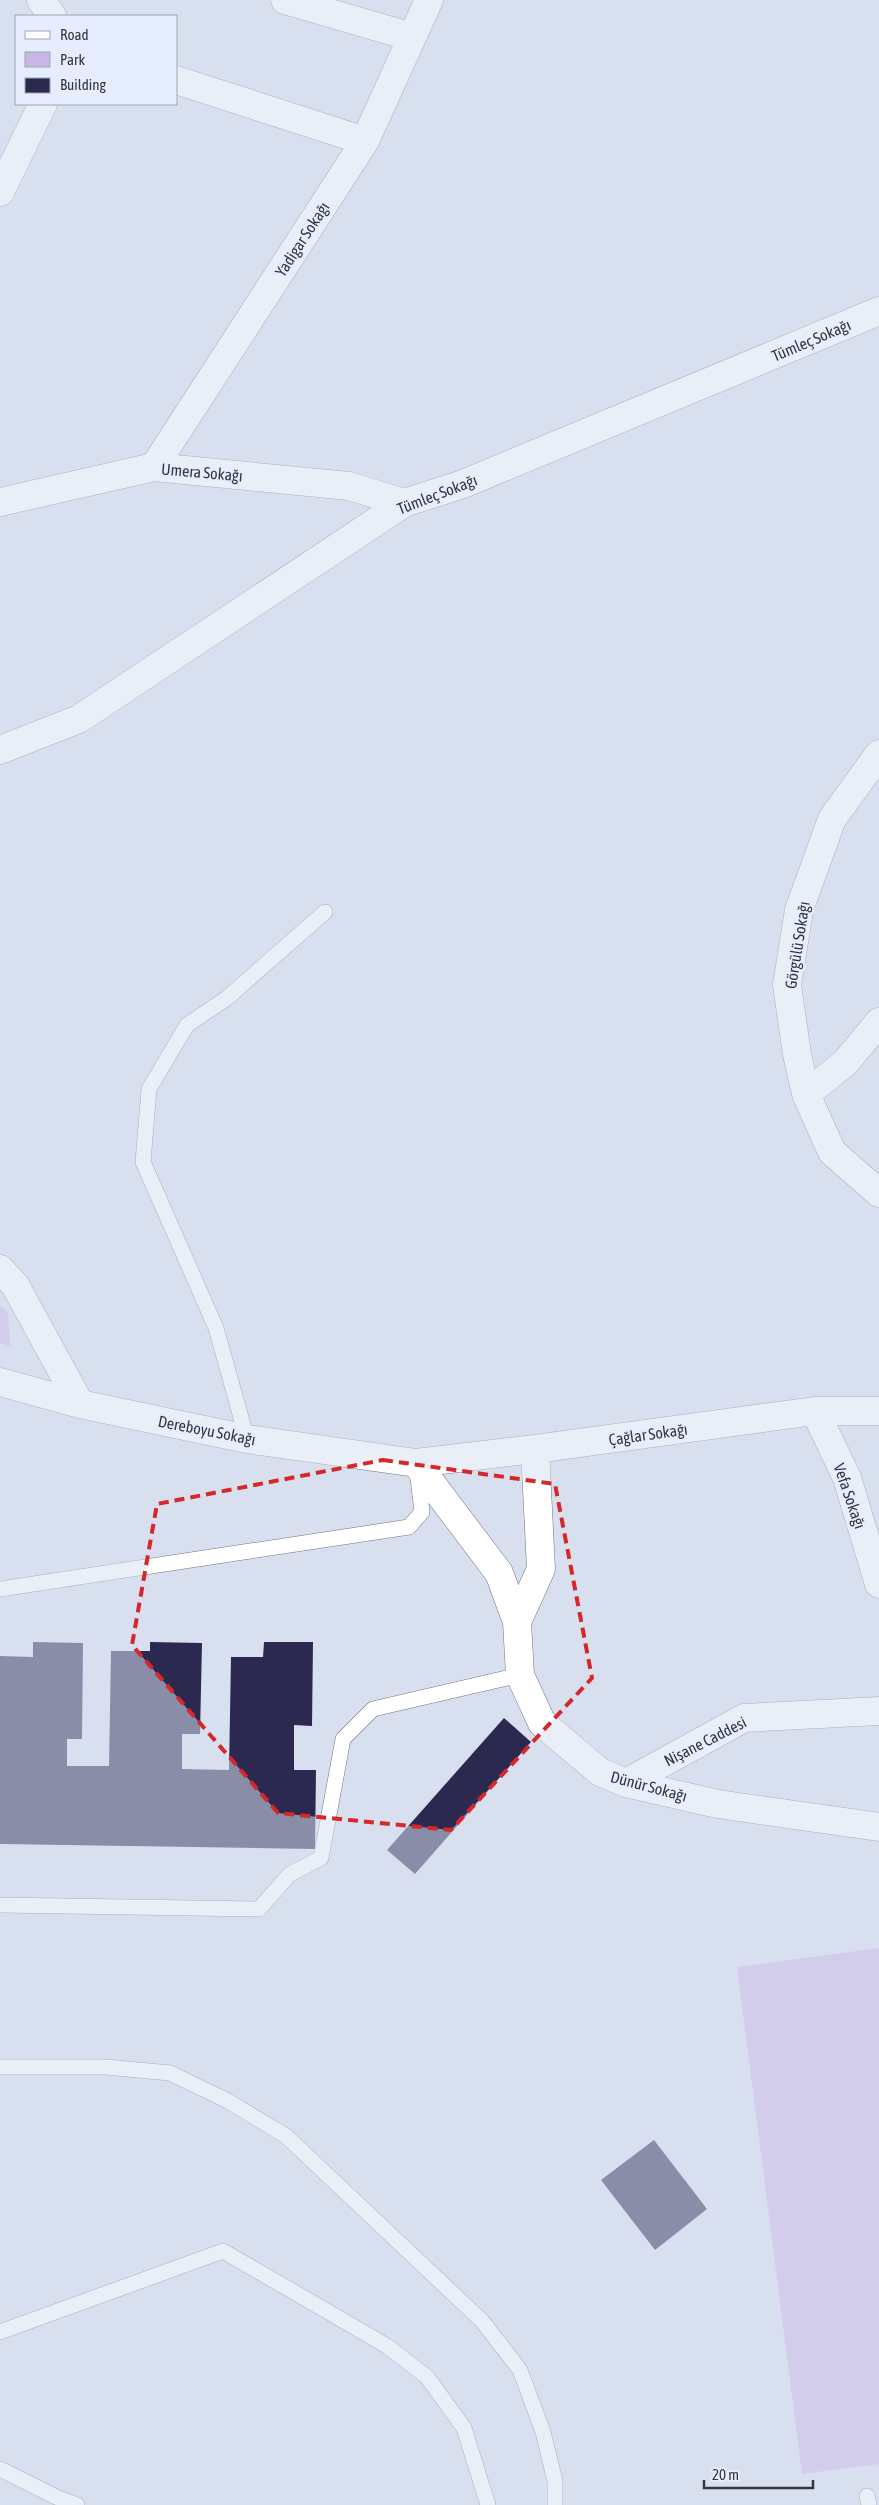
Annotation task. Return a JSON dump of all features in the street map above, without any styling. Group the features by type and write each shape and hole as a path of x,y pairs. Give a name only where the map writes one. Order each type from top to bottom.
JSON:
{"street":[{"path":"41,0 51,15"},
{"path":"285,0 412,37"},
{"name":"Yadigar Sokağı","path":"154,467 365,141 429,0"},
{"path":"178,81 365,141"},
{"path":"0,192 43,105"},
{"name":"Tümleç Sokağı","path":"0,750 78,719 404,503 463,484 879,312"},
{"name":"Umera Sokağı","path":"0,502 154,467 350,486 404,503"},
{"name":"Görgülü Sokağı","path":"879,754 832,819 799,910 787,985 796,1054 806,1094 832,1152 879,1193"},
{"path":"806,1094 845,1063 879,1022"},
{"path":"0,1269 15,1284 80,1404"},
{"name":"Dereboyu Sokağı","path":"0,1382 80,1404 247,1439 416,1463"},
{"name":"Çağlar Sokağı","path":"416,1463 535,1450 815,1411 879,1411"},
{"name":"Vefa Sokağı","path":"815,1411 847,1478 879,1584"},
{"name":"Dünür Sokağı","path":"517,1622 541,1569 535,1450"},
{"name":"Dünür Sokağı","path":"416,1463 499,1573 517,1622 520,1675 542,1723 600,1772 626,1783 718,1804 879,1827"},
{"name":"Nişane Caddesi","path":"626,1783 744,1718 879,1711"}],"lane":[{"path":"247,1439 216,1328 143,1162 149,1089 186,1025 228,998 325,912"},
{"path":"0,1589 409,1527 422,1512 416,1463"},
{"path":"0,1905 259,1909 290,1874 321,1858 343,1739 373,1709 520,1675"},
{"path":"0,2067 106,2067 170,2073 228,2101 286,2136 482,2321 520,2370 542,2432 555,2480 555,2505"},
{"path":"0,2332 223,2251 387,2346 427,2377 464,2428 488,2505"},
{"path":"0,2469 56,2497 77,2505"}],"highlighted area":[{"path":"383,1460 555,1484 592,1678 451,1830 278,1813 132,1645 157,1504"}],"green space":[{"path":"0,1305 8,1312 10,1346 0,1343"},
{"path":"879,1948 879,2464 802,2474 737,1967"}],"building":[{"path":"33,1642 83,1643 82,1739 67,1739 67,1766 109,1766 111,1651 150,1651 150,1642 202,1643 200,1734 182,1734 182,1769 229,1770 231,1657 263,1657 264,1642 313,1642 312,1726 294,1725 294,1770 316,1770 315,1849 0,1844 0,1656 33,1657"},
{"path":"504,1718 531,1742 415,1874 387,1850"},
{"path":"654,2140 707,2209 655,2250 601,2180"}]}
